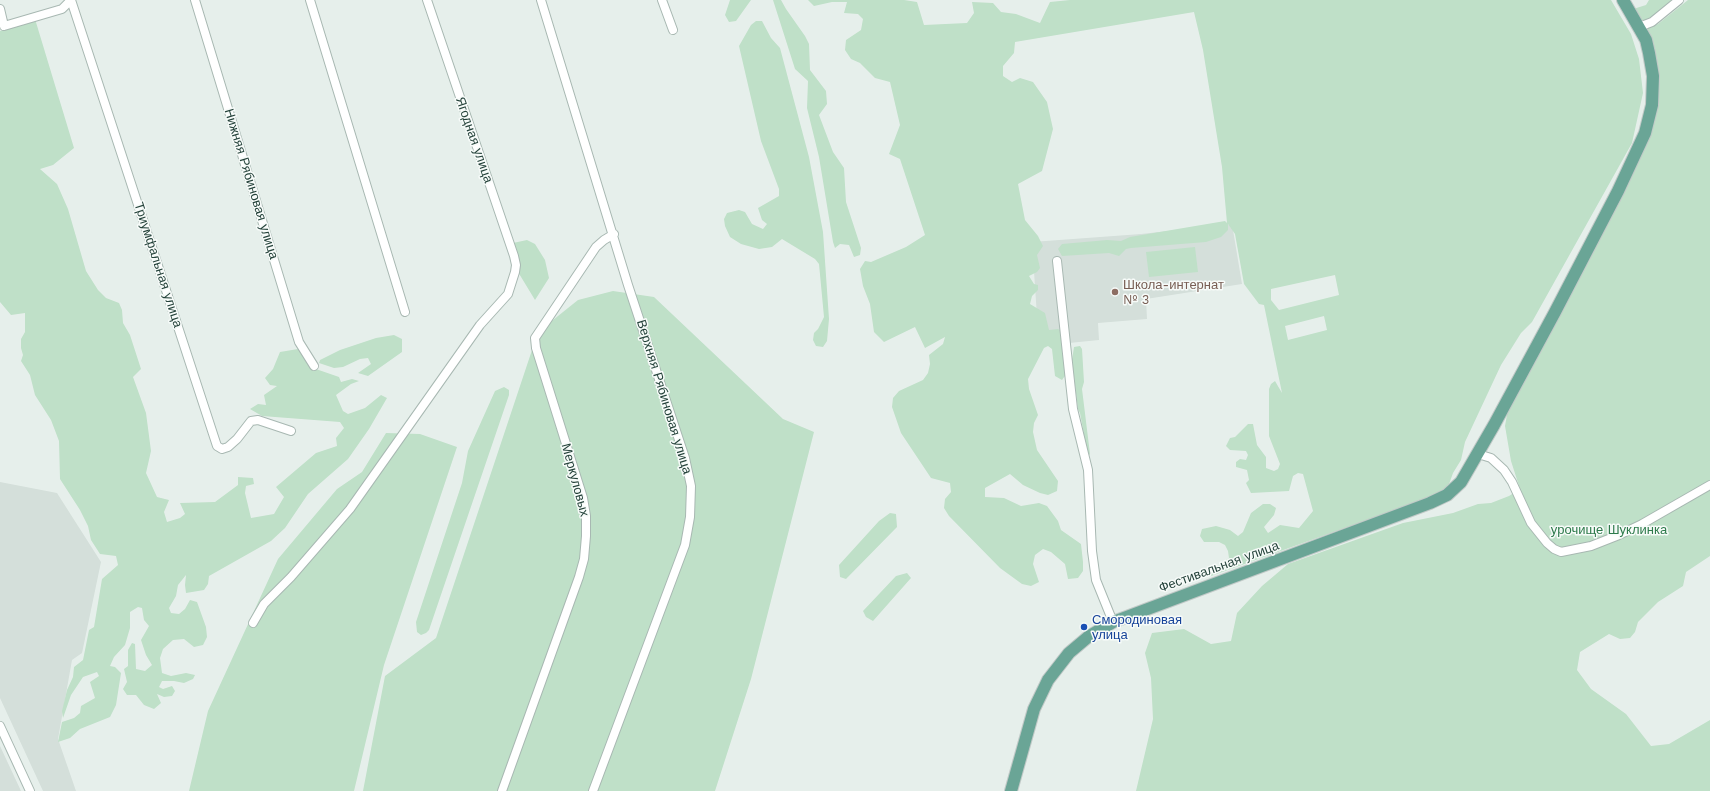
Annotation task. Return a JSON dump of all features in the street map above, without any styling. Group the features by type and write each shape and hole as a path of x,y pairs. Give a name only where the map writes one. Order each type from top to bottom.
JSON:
{"main road":[{"name":"Фестивальная улица","path":"1011,791 1034,709 1048,680 1069,653 1088,637 1112,622 1430,503 1447,495 1461,482 1494,425 1618,191 1645,133 1652,105 1653,76 1646,40 1623,0"}],"street":[{"path":"0,9 4,26 62,9 71,0"},
{"name":"Триумфальная улица","path":"71,0 218,446 222,449 228,447 237,439 251,421 258,420 291,431"},
{"name":"Нижняя Рябиновая улица","path":"195,0 299,342 314,366"},
{"path":"310,0 405,312"},
{"name":"Ягодная улица","path":"253,623 264,604 291,577 350,509 480,325 508,294 512,280 516,265 514,256 427,0"},
{"name":"Верхняя Рябиновая улица","path":"541,0 614,234 628,284 685,458 691,486 690,517 685,545 594,791"},
{"path":"662,0 672,30"},
{"path":"1639,27 1652,22 1680,0"},
{"name":"Меркуловых","path":"502,791 579,576 584,559 586,536 586,516 583,498 536,348 535,338 596,247 614,234"},
{"path":"1056,261 1073,409 1088,470 1092,551 1096,580 1112,622"},
{"path":"1478,454 1490,458 1504,470 1512,482 1531,523 1547,543 1554,549 1561,552 1591,546 1619,535 1642,524 1710,485"},
{"path":"0,726 30,791"}],"shaded area":[{"name":"Школа-интернат № 3","path":"1232,224 1242,284 1146,299 1147,319 1098,323 1099,340 1039,346 1032,242 1141,234"},
{"path":"0,482 57,493 101,562 82,653 72,660 58,739 76,791 43,791 0,698"},
{"path":"0,746 21,791 0,791"}],"green space":[{"path":"730,0 751,0 736,21 729,22 725,15"},
{"path":"773,0 781,0 805,36 809,44 810,70 826,91 827,104 819,115 833,152 844,168 846,202 861,248 860,255 854,257 849,245 840,244 835,248 833,242 819,157 807,108 808,81 795,69"},
{"path":"808,0 904,0 917,2 924,25 967,23 974,13 972,2 993,3 1001,12 1016,14 1040,23 1050,2 1070,0 1611,0 1631,34 1639,59 1643,93 1632,143 1532,322 1521,333 1501,365 1465,442 1461,460 1453,473 1448,487 1431,497 1211,576 1211,571 1229,558 1228,551 1225,545 1219,542 1204,542 1200,536 1202,529 1216,526 1230,530 1238,536 1243,532 1251,513 1263,504 1270,504 1276,508 1274,515 1264,527 1268,533 1280,525 1299,528 1313,511 1303,474 1298,473 1293,476 1289,491 1251,493 1246,483 1249,480 1247,470 1236,467 1236,462 1240,459 1246,460 1248,455 1246,451 1230,450 1226,446 1230,438 1235,437 1248,424 1253,424 1257,445 1266,457 1266,468 1274,471 1278,469 1280,464 1269,436 1269,389 1271,384 1275,381 1282,393 1264,305 1259,304 1244,284 1235,234 1228,224 1228,230 1221,237 1206,242 1131,248 1126,249 1119,256 1109,253 1062,256 1058,249 1062,244 1107,240 1121,241 1130,237 1225,221 1227,223 1222,167 1203,50 1194,12 1015,42 1014,53 1003,66 1003,76 1012,82 1020,78 1033,82 1047,102 1053,129 1042,171 1018,184 1025,220 1038,236 1043,246 1037,255 1040,268 1037,272 1029,276 1034,284 1038,285 1038,290 1032,296 1030,304 1045,313 1049,330 1058,329 1061,331 1067,373 1062,380 1055,376 1052,349 1048,346 1044,348 1028,379 1029,389 1038,415 1034,423 1033,432 1037,450 1058,481 1057,491 1048,495 1040,493 1023,485 1010,474 985,488 985,497 1004,498 1021,506 1039,503 1047,506 1058,521 1061,530 1081,544 1083,562 1083,571 1078,578 1068,579 1065,564 1051,552 1043,549 1035,555 1033,564 1039,582 1031,586 1022,584 1000,568 949,516 944,508 945,499 951,492 950,483 931,478 901,433 892,407 893,398 899,391 923,380 928,373 930,364 929,355 943,344 945,337 925,348 915,327 884,342 874,332 870,304 863,286 860,269 865,261 871,262 906,247 925,235 900,159 889,154 900,125 890,82 875,78 860,63 851,59 845,50 846,40 861,30 863,19 858,14 844,13 847,2 832,2 814,6","holes":["1335,275 1339,295 1279,310 1271,300 1271,289","1324,316 1327,330 1288,340 1285,326"]},
{"path":"1649,0 1679,0 1639,27 1630,10 1646,5"},
{"name":"урочище Шуклинка","path":"1688,0 1710,0 1710,556 1686,572 1683,586 1658,602 1638,622 1635,632 1630,638 1620,639 1609,634 1580,652 1577,670 1591,689 1626,714 1651,746 1669,744 1710,720 1710,791 1136,791 1153,719 1151,678 1145,653 1152,633 1184,629 1211,644 1231,641 1237,613 1262,586 1288,564 1403,523 1453,513 1478,504 1491,503 1509,496 1520,489 1511,461 1505,426 1508,409 1589,261 1620,200 1654,84 1639,30 1658,24"},
{"path":"35,19 74,148 53,165 40,169 57,184 68,209 86,271 98,290 106,298 119,303 122,310 123,323 130,335 141,369 133,377 146,413 151,451 146,473 157,497 169,500 164,512 167,522 180,518 185,514 180,503 215,502 238,485 238,477 253,478 254,484 246,486 245,493 251,518 274,514 284,497 276,487 316,453 337,446 336,438 344,428 340,422 262,416 250,409 258,404 266,405 264,395 277,386 270,385 265,378 273,369 280,352 298,349 313,368 339,377 341,382 352,379 359,381 351,384 336,395 343,411 348,414 365,408 381,395 387,398 369,429 348,459 308,494 285,528 271,541 209,576 208,584 204,590 186,593 186,575 178,585 176,596 169,608 171,613 179,614 185,609 190,600 197,602 206,627 207,637 203,645 194,647 184,639 173,640 163,649 160,658 162,673 171,676 186,673 195,675 193,679 184,683 162,681 159,687 163,689 172,686 175,691 172,696 164,697 157,694 161,703 154,709 144,705 136,695 127,695 123,689 127,682 124,669 128,666 128,650 132,643 135,644 136,669 145,671 152,665 146,655 141,640 149,626 144,620 142,608 138,607 130,612 130,628 125,645 114,657 110,666 115,667 121,673 116,705 110,717 80,729 70,738 58,742 62,722 74,718 80,713 81,706 95,698 90,682 99,676 97,672 83,677 71,695 63,718 62,711 67,690 73,677 74,667 83,660 89,630 94,627 102,579 118,565 116,556 100,554 91,540 88,526 80,510 60,479 59,441 51,420 35,395 30,375 21,361 23,355 21,339 25,332 25,313 11,315 0,302 0,31"},
{"path":"756,21 762,21 771,38 780,48 809,157 823,232 829,319 827,341 823,347 816,346 813,340 814,333 818,329 824,317 819,264 815,259 782,239 772,247 759,249 741,244 730,237 725,226 724,219 727,213 739,210 745,212 752,224 763,229 767,224 762,220 758,208 779,196 779,189 761,141 739,46 751,25"},
{"path":"527,240 535,244 545,260 549,278 535,300 515,267 513,243"},
{"path":"1195,247 1198,272 1149,277 1146,252"},
{"path":"613,291 654,297 783,419 814,432 751,679 715,791 363,791 385,676 436,638 538,332 578,300"},
{"path":"394,335 402,339 402,352 368,376 358,373 371,364 368,358 360,359 343,367 334,368 319,363 320,360 340,350 376,338"},
{"path":"1080,346 1082,349 1084,382 1082,389 1090,454 1088,456 1078,409 1072,360 1074,347"},
{"path":"504,387 509,390 509,395 429,630 421,635 417,632 416,622 462,483 468,451 495,391"},
{"path":"386,433 420,434 457,447 384,665 354,791 189,791 208,711 278,559 337,489 362,472"},
{"path":"890,513 896,514 897,527 846,579 840,577 839,565 879,521"},
{"path":"907,573 911,578 873,621 866,617 863,611 896,576"}],"place":[{"name":"Школа-интернат № 3","path":"1115,292"},
{"name":"Смородиновая улица","path":"1084,627"}]}
